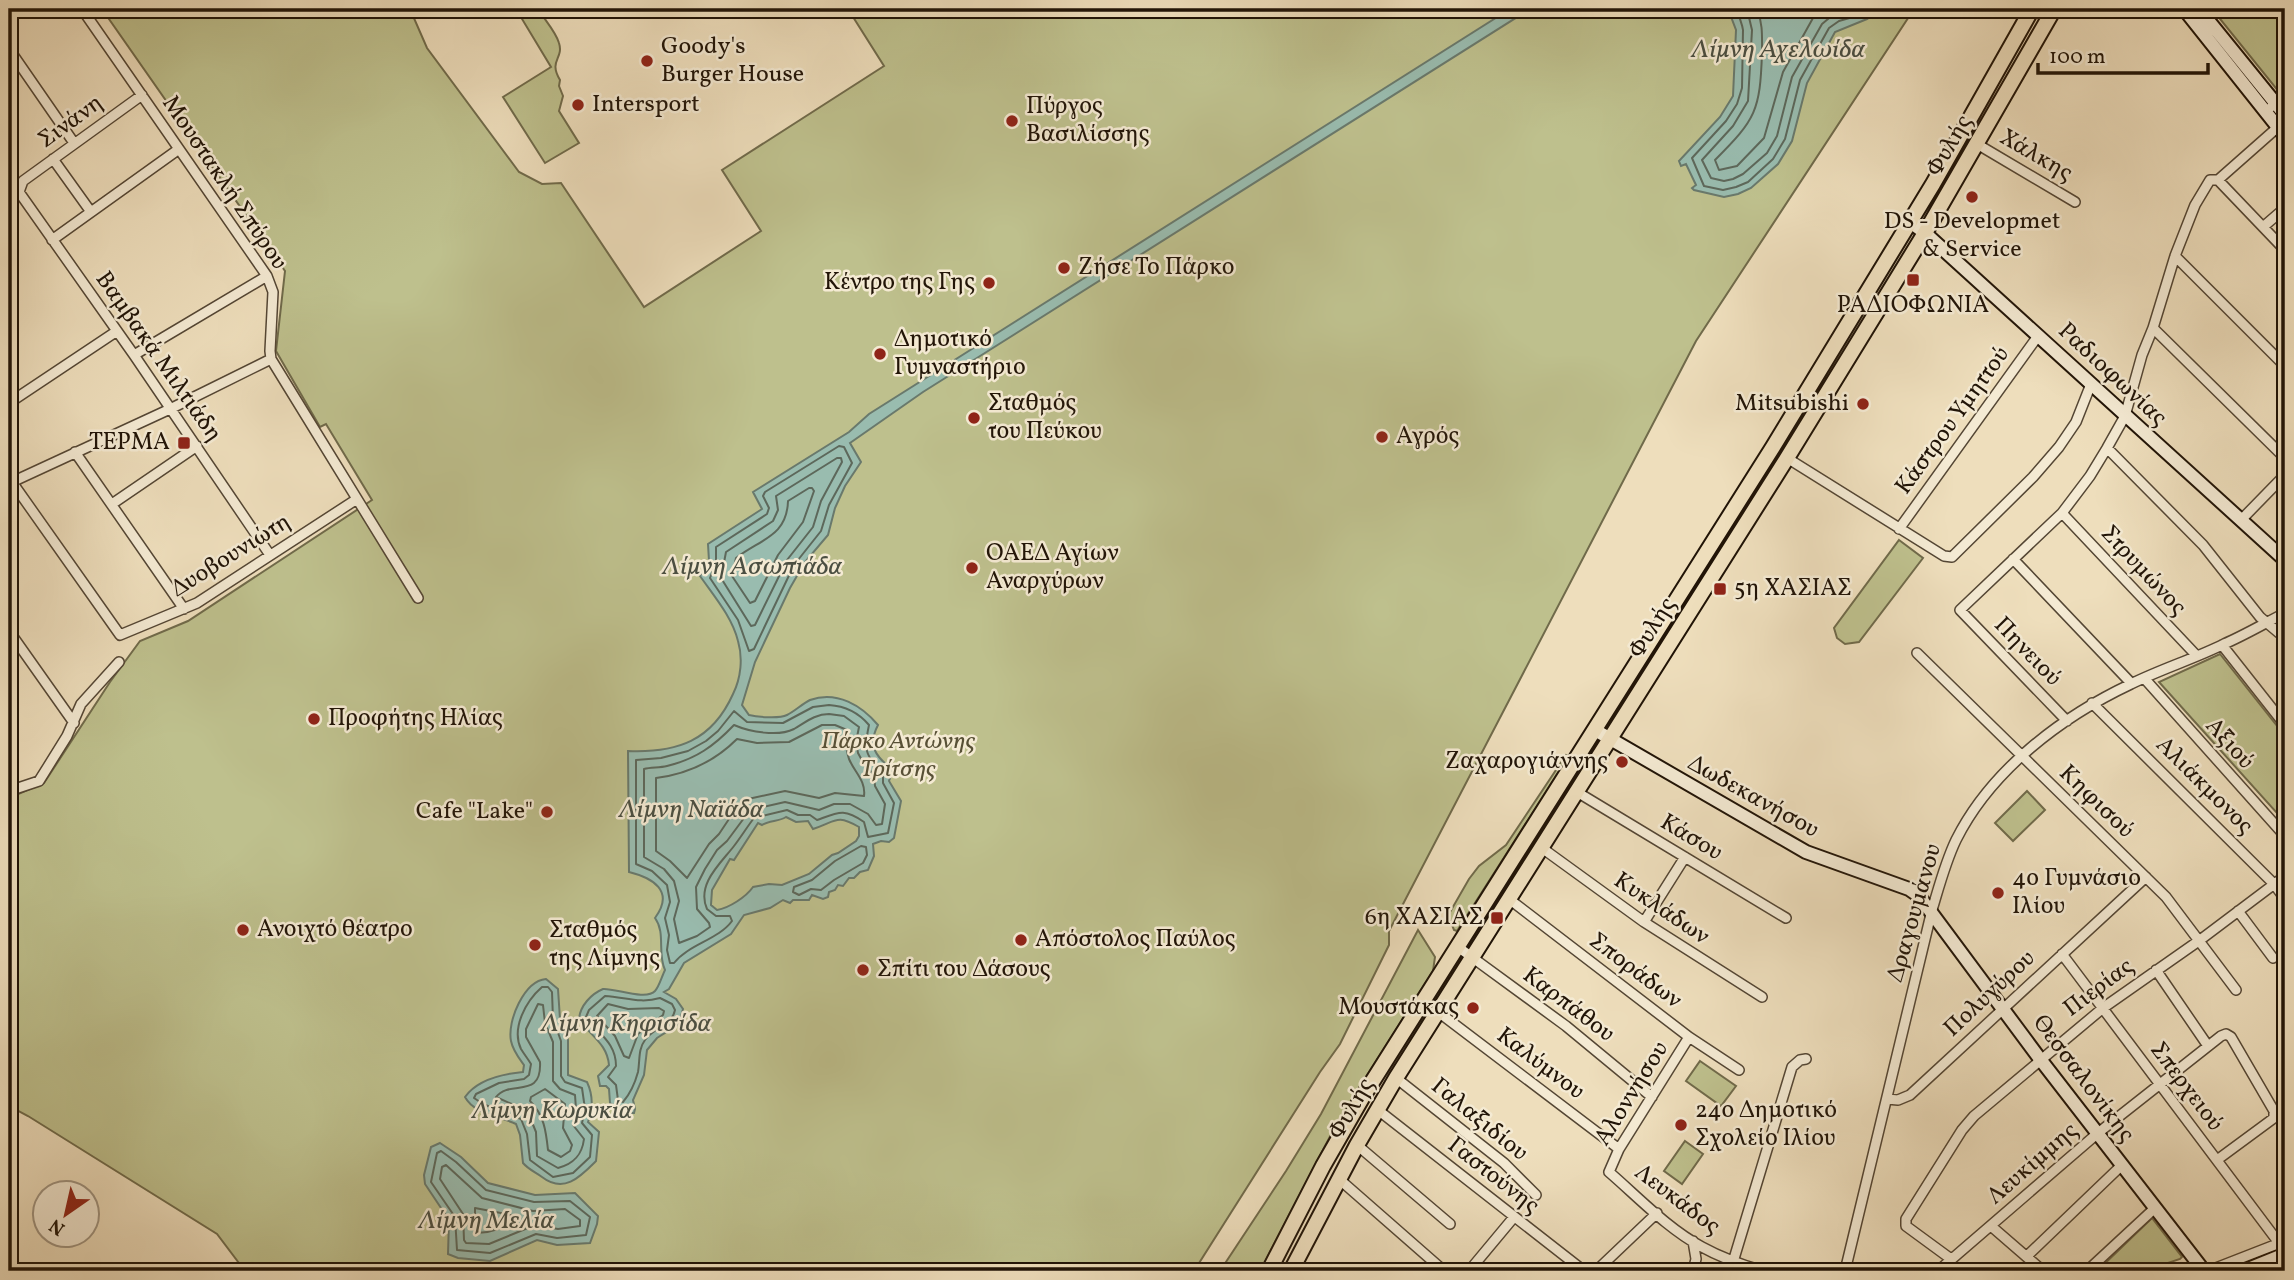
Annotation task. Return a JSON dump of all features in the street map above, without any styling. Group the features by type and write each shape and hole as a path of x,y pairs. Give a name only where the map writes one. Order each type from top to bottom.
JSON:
{"main road":[{"name":"Φυλής","path":"1269,1271 1323,1166 1356,1109 1773,447 1910,222 2032,9"},
{"name":"Φυλής","path":"1291,1271 1395,1078 1787,458 1925,233 2054,9"}],"street":[{"path":"9,16 20,9"},
{"name":"Μουστακλή Σπύρου","path":"82,9 267,276 273,292 271,359"},
{"path":"2131,683 2013,559 2062,513 2090,476 2125,416 2141,355 2154,328 2175,256 2194,205 2205,186 2210,180 2218,180 2283,126 2276,103 2262,95 2184,9"},
{"path":"2199,9 2243,74"},
{"path":"9,49 74,143"},
{"name":"Σινάνη","path":"23,181 142,95"},
{"name":"Χάλκης","path":"1977,144 2075,202"},
{"path":"52,240 179,149"},
{"path":"53,159 91,212"},
{"path":"2218,180 2285,250"},
{"name":"Βαμβακά Μιλτιάδη","path":"23,181 19,192 270,555"},
{"path":"2263,228 2285,208"},
{"name":"Ραδιοφωνίας","path":"1910,222 2285,560"},
{"path":"2175,256 2285,366"},
{"path":"134,355 267,276"},
{"path":"2154,328 2285,458"},
{"path":"9,403 117,331"},
{"name":"Κάστρου Υμηττού","path":"1899,528 2038,335"},
{"path":"184,609 75,452 271,359 418,598"},
{"path":"1787,458 1944,556 1952,556 2034,477 2059,447 2076,422 2091,384"},
{"path":"112,504 197,446"},
{"path":"2107,448 2203,545 2266,623 2285,638"},
{"name":"Δυοβουνιώτη","path":"75,452 12,482 120,635 197,603 357,499"},
{"path":"2241,520 2285,475"},
{"name":"Στρυμώνος","path":"2062,513 2196,655"},
{"name":"Πηνειού","path":"2013,559 1959,610 2067,721"},
{"name":"Δραγουμάνου","path":"1845,1271 1932,910 1944,869 1967,821 1983,797 2021,757 2092,703 2131,683 2222,645 2285,613"},
{"path":"9,631 74,723"},
{"path":"2222,645 2285,725"},
{"name":"Κηφισού","path":"1917,653 2146,877 2182,916 2236,990"},
{"path":"9,791 39,781 86,698 119,662"},
{"name":"Αξιού","path":"2144,678 2285,836"},
{"name":"Αλιάκμονος","path":"2092,703 2274,884 2285,899"},
{"name":"Δωδεκανήσου","path":"1595,730 1778,838 1811,855 1909,889 1932,910"},
{"name":"Κάσου","path":"1577,792 1786,918"},
{"name":"Κυκλάδων","path":"1542,848 1644,922 1762,997"},
{"path":"1644,922 1685,857"},
{"name":"Πιερίας","path":"1951,1259 1906,1226 1906,1219 1962,1130 1974,1116 2103,1008 2285,876"},
{"name":"Πολυγύρου","path":"1886,1099 1898,1100 1910,1095 2146,877"},
{"name":"Σποράδων","path":"1509,899 1689,1037 1739,1070"},
{"name":"Θεσσαλονίκης","path":"1932,910 2040,1059 2206,1271"},
{"path":"2238,911 2273,958"},
{"name":"Καρπάθου","path":"1458,947 1566,1026 1652,1097"},
{"name":"Σπερχειού","path":"2062,954 2283,1246"},
{"path":"2156,970 2208,1046"},
{"name":"Καλύμνου","path":"1437,1011 1619,1149"},
{"name":"Λευκίμμης","path":"1938,1271 2098,1133 2221,1035 2226,1034 2231,1037 2274,1111 2274,1118 2217,1160"},
{"name":"Αλοννήσου","path":"1609,1172 1619,1149 1689,1037"},
{"path":"1733,1262 1792,1067 1800,1060 1806,1059"},
{"name":"Γαλαξιδίου","path":"1395,1078 1504,1163 1536,1195"},
{"name":"Γαστούνης","path":"1378,1110 1584,1271"},
{"path":"1357,1145 1450,1224"},
{"path":"2026,1256 2122,1165"},
{"name":"Λευκάδος","path":"1609,1172 1697,1244 1733,1262 1763,1271"},
{"path":"1339,1179 1444,1271"},
{"path":"2087,1271 2155,1208"},
{"path":"1596,1271 1657,1213"},
{"path":"1469,1271 1514,1217"},
{"path":"1991,1226 2043,1271"},
{"path":"1693,1271 1697,1244"},
{"path":"2206,1271 2283,1246"},
{"path":"2243,1271 2283,1246"}],"green space":[{"name":"Πάρκο Αντώνης Τρίτσης","path":"102,9 410,9 427,48 519,172 542,184 561,183 644,307 761,231 722,170 884,66 848,9 1914,9 1696,341 1389,931 1389,945 1340,1044 1194,1271 245,1271 217,1234 9,1106 9,798 44,783 140,641 188,621 372,500 326,424 320,427 276,351 285,271"},
{"path":"518,9 538,9 553,30 560,48 555,68 563,96 559,111 579,143 545,163 503,97 551,67"},
{"path":"2212,9 2261,9 2285,19 2285,86 2279,92"},
{"path":"1899,540 1923,558 1859,642 1845,644 1837,638 1834,628"},
{"path":"2220,654 2285,736 2285,822 2159,682"},
{"path":"1566,755 1569,756 1457,931 1454,930 1449,918 1450,912 1469,879 1479,866 1506,845"},
{"path":"2027,791 2045,810 2013,841 1995,823"},
{"path":"1418,930 1435,957 1433,971 1337,1123 1260,1271 1220,1271 1321,1114"},
{"path":"1700,1061 1736,1086 1721,1106 1686,1081"},
{"path":"1685,1141 1703,1154 1682,1184 1664,1171"},
{"path":"2152,1218 2182,1257 2180,1259 2144,1271 2097,1271"}],"water":[{"name":"Λίμνη Ναϊάδα","path":"1510,9 1530,9 923,392 850,443 861,462 845,486 835,508 828,535 805,562 790,588 755,662 742,705 749,715 779,717 810,700 830,697 848,702 864,712 878,725 873,745 878,756 893,770 889,781 901,801 894,838 889,842 873,844 874,856 868,870 849,878 843,886 838,885 835,890 829,892 828,897 823,899 812,895 809,900 793,900 790,903 783,900 770,908 744,915 731,934 684,963 669,989 664,992 676,999 683,1009 679,1024 657,1038 647,1050 644,1075 633,1100 634,1113 628,1113 610,1103 609,1089 600,1086 598,1076 609,1065 608,1057 602,1045 579,1019 584,1005 599,991 608,989 651,994 665,970 660,930 655,918 661,909 662,893 653,882 629,872 628,751 662,750 691,741 715,723 736,688 741,661 735,632 722,607 700,576 709,561 708,544 762,509 753,492 849,432 869,414","holes":["786,817 796,822 808,821 813,829 841,820 859,827 859,836 856,841 832,855 809,874 782,885 753,887 742,898 722,909 717,910 711,905 712,890 730,859 734,860 758,823 762,825"]},
{"name":"Λίμνη Αχελωίδα","path":"1733,9 1881,9 1867,19 1835,32 1807,83 1792,141 1778,164 1751,188 1724,197 1694,190 1692,188 1696,185 1686,164 1681,166 1679,161 1720,117 1733,96 1736,30 1730,14"},
{"name":"Λίμνη Κωρυκία","path":"546,979 558,989 560,1019 568,1040 568,1075 587,1082 592,1102 588,1122 599,1132 596,1161 578,1178 565,1184 550,1182 523,1163 516,1124 481,1111 465,1097 476,1086 491,1079 523,1072 524,1065 511,1041 512,1023 524,994 538,981"},
{"name":"Λίμνη Μελία","path":"440,1143 461,1157 488,1183 535,1195 575,1193 598,1216 590,1243 557,1245 537,1240 490,1261 458,1258 448,1254 449,1220 425,1184 424,1175 431,1147"}],"place":[{"name":"Goody's Burger House","path":"647,61"},
{"name":"Intersport","path":"578,105"},
{"name":"Πύργος Βασιλίσσης","path":"1012,121"},
{"name":"DS - Developmet & Service","path":"1972,197"},
{"name":"Ζήσε Το Πάρκο","path":"1064,268"},
{"name":"ΡΑΔΙΟΦΩΝΙΑ","path":"1913,280"},
{"name":"Κέντρο της Γης","path":"989,283"},
{"name":"Δημοτικό Γυμναστήριο","path":"880,354"},
{"name":"Mitsubishi","path":"1863,404"},
{"name":"Σταθμός του Πεύκου","path":"974,418"},
{"name":"Αγρός","path":"1382,437"},
{"name":"ΤΕΡΜΑ","path":"184,443"},
{"name":"ΟΑΕΔ Αγίων Αναργύρων","path":"972,568"},
{"name":"5η ΧΑΣΙΑΣ","path":"1720,589"},
{"name":"Προφήτης Ηλίας","path":"314,719"},
{"name":"Ζαχαρογιάννης","path":"1622,762"},
{"name":"Cafe \"Lake\"","path":"547,812"},
{"name":"4ο Γυμνάσιο Ιλίου","path":"1998,893"},
{"name":"6η ΧΑΣΙΑΣ","path":"1497,918"},
{"name":"Ανοιχτό θέατρο","path":"243,930"},
{"name":"Απόστολος Παύλος","path":"1021,940"},
{"name":"Σταθμός της Λίμνης","path":"535,945"},
{"name":"Σπίτι του Δάσους","path":"863,970"},
{"name":"Μουστάκας","path":"1473,1008"},
{"name":"24ο Δημοτικό Σχολείο Ιλίου","path":"1681,1125"}],"water label":[{"name":"Λίμνη Ασωπιάδα","path":"752,567"},
{"name":"Λίμνη Κηφισίδα","path":"626,1024"}]}
